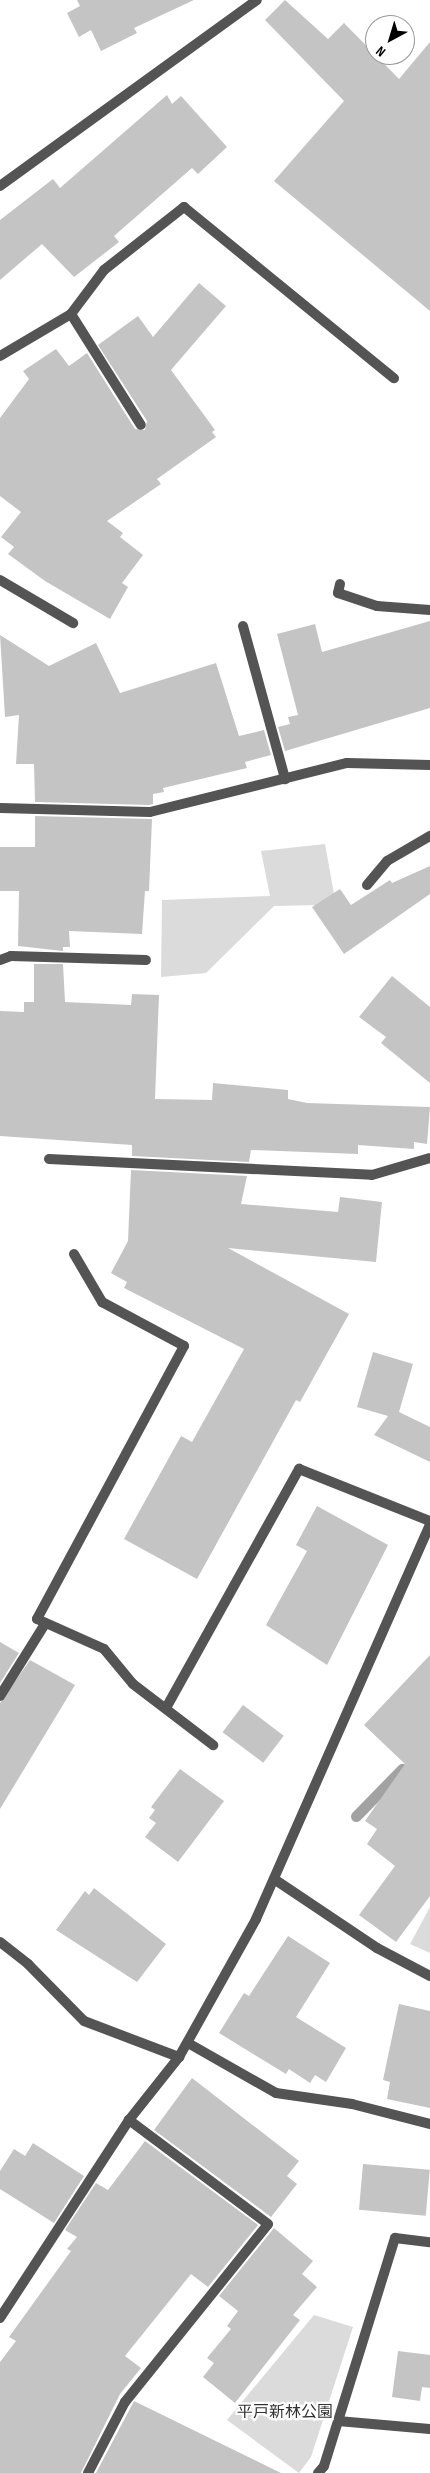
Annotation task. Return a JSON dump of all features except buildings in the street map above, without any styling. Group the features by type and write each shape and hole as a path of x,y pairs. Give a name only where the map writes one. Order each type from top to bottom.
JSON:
{"street":[{"path":"0,186 257,0"},
{"path":"0,356 71,314 104,270 184,207 394,378"},
{"path":"71,314 141,425"},
{"path":"0,580 73,623"},
{"path":"340,584 338,593 377,606 430,610"},
{"path":"243,626 285,779"},
{"path":"0,808 150,812 347,764 430,765"},
{"path":"367,885 387,861 430,836"},
{"path":"0,960 11,956 146,960"},
{"path":"49,1159 372,1175 430,1158"},
{"path":"74,1254 102,1302 184,1346 37,1619 44,1624 104,1649 133,1684 213,1746"},
{"path":"0,2318 130,2120 188,2043 274,1879 430,1523 300,1469 166,1708"},
{"path":"0,1696 44,1624"},
{"path":"274,1879 377,1948 430,1976"},
{"path":"0,1942 28,1964 84,2021 179,2057"},
{"path":"188,2043 276,2093 352,2104 430,2124"},
{"path":"88,2473 124,2402 268,2224 130,2120"},
{"path":"318,2473 338,2421 395,2238 430,2242"},
{"path":"338,2421 430,2429"}],"green space":[{"path":"325,844 334,894 319,905 274,906 206,973 161,977 162,900 270,896 261,851"},
{"path":"430,1907 430,1953 410,1944"},
{"name":"平戸新林公園","path":"314,2315 353,2327 311,2457 299,2473 227,2420"}],"waterway":[{"path":"356,1816 402,1769"}]}
